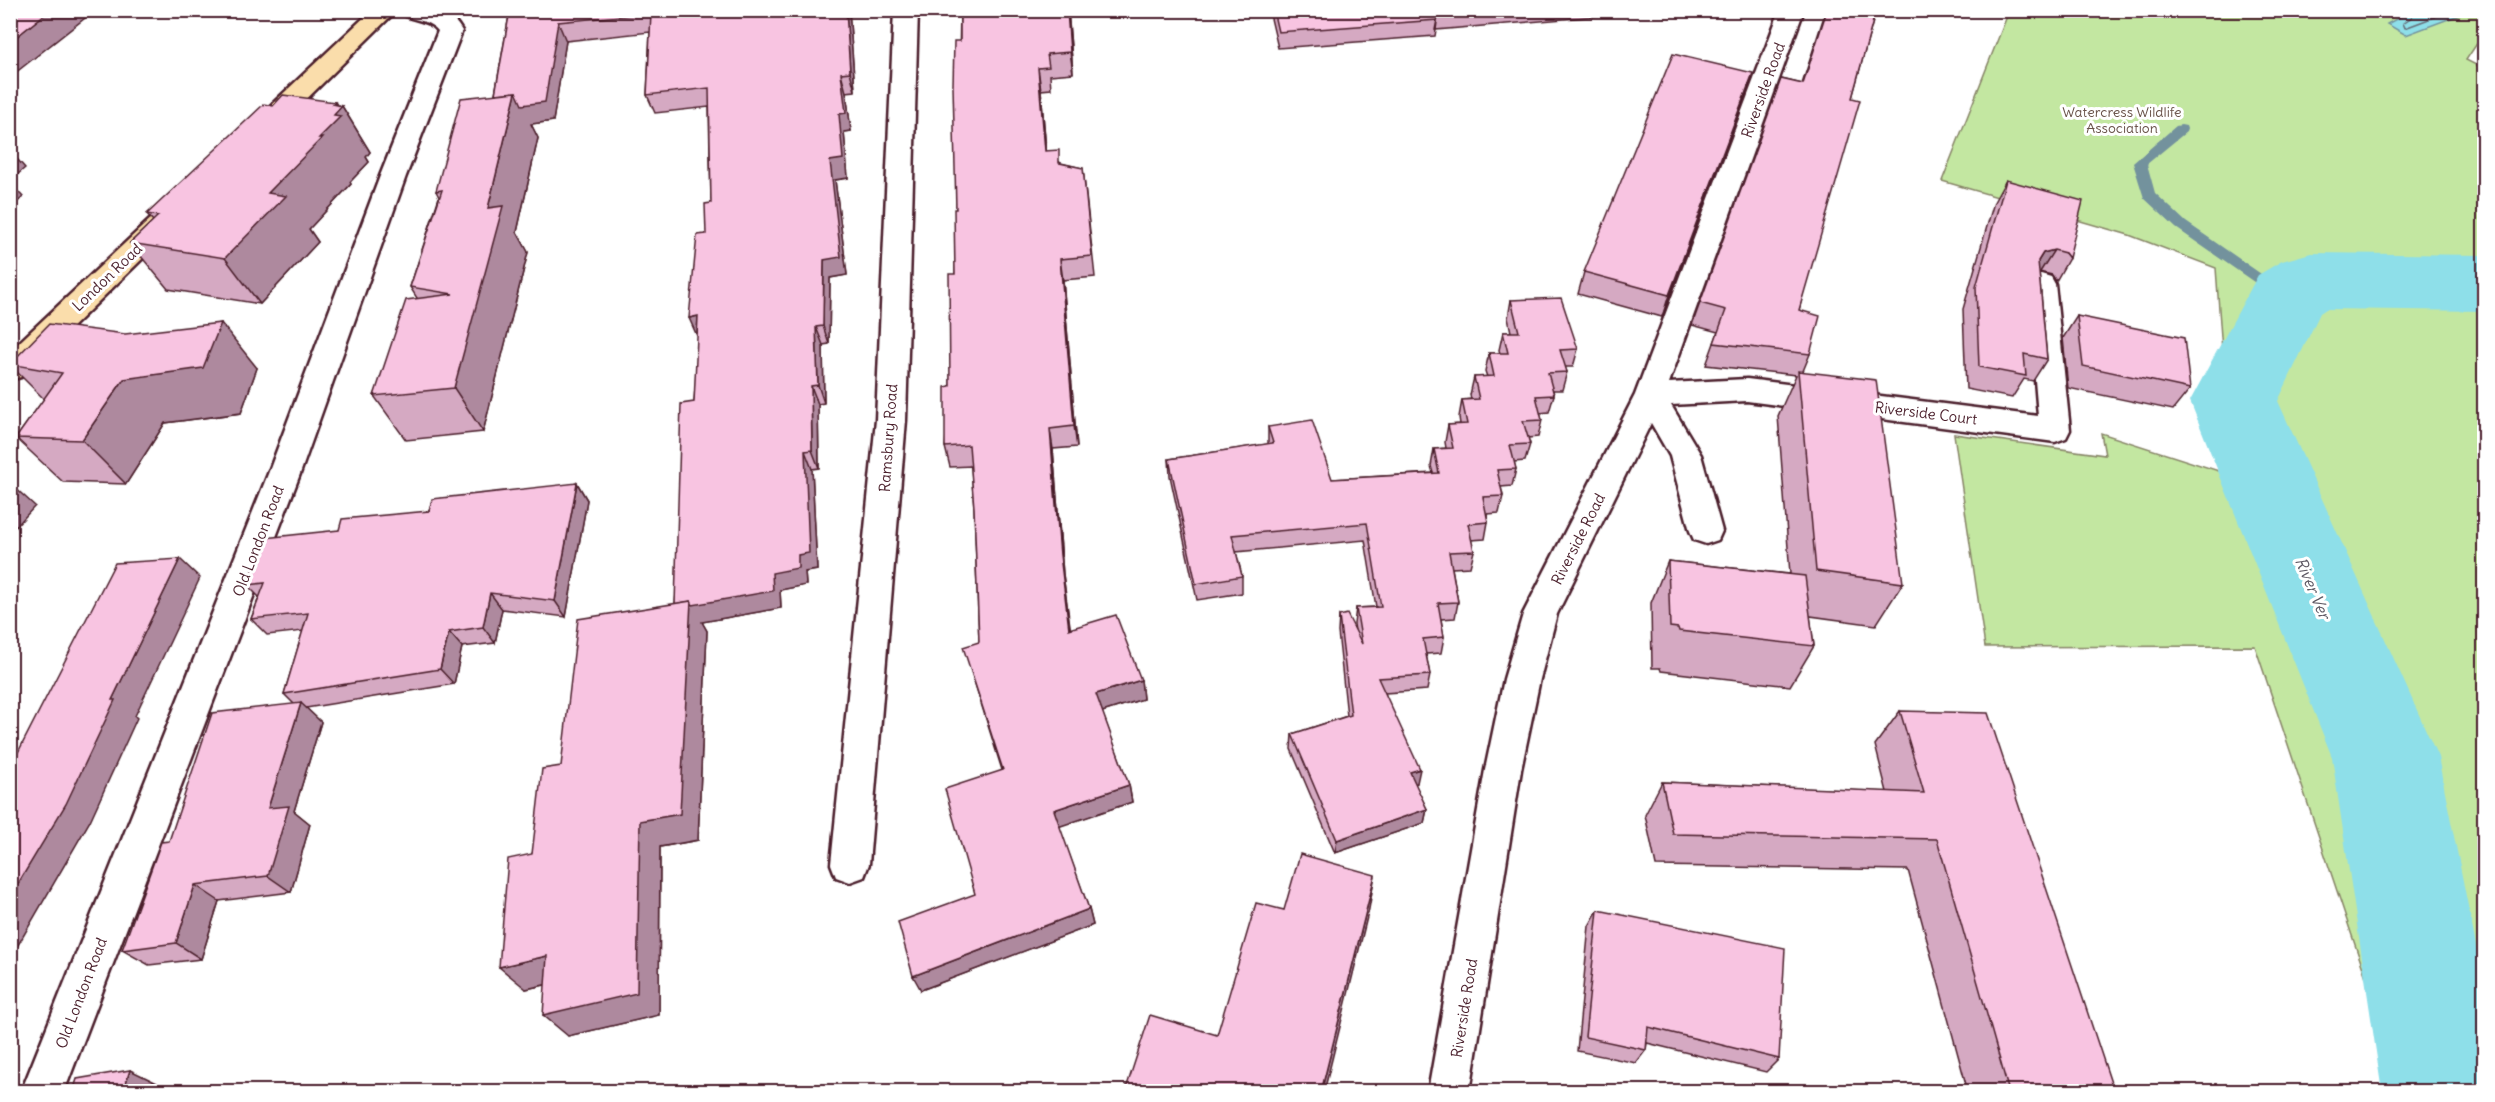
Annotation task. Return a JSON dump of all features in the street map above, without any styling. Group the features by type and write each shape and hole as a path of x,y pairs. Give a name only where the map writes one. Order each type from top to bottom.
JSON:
{"main road":[{"path":"249,141 386,10"},
{"name":"London Road","path":"10,369 181,206"}],"street":[{"name":"Old London Road","path":"42,1092 284,474 389,187 450,31 441,19 410,10"},
{"name":"Ramsbury Road","path":"850,864 891,420 906,10"},
{"name":"Riverside Road","path":"1449,1092 1503,770 1522,679 1540,614 1650,395 1792,10"},
{"name":"Riverside Court","path":"1650,395 1747,390 2055,430 2041,284"},
{"path":"1650,395 1685,455 1706,531"}],"green space":[{"name":"Watercress Wildlife Association","path":"2009,11 2484,11 2484,33 2466,60 2484,69 2484,1091 2404,1091 2255,646 1985,647 1954,434 2105,455 2101,433 2231,475 2216,268 2129,235 1942,181"}],"water":[{"path":"2413,10 2470,11 2406,35 2387,24"}],"building":[{"path":"10,10 50,10 10,42"},
{"path":"510,10 846,10 850,72 841,73 846,113 839,114 843,159 830,161 841,257 824,260 823,326 816,327 818,385 811,386 812,450 805,451 809,553 798,555 798,568 772,573 773,591 693,605 691,601 675,604 681,404 694,402 698,316 689,318 697,235 706,234 705,204 711,203 709,88 647,95 651,13 558,22 545,102 522,105 516,92 495,94"},
{"path":"960,10 1067,10 1070,52 1047,54 1049,67 1038,68 1045,151 1059,150 1059,163 1083,168 1092,256 1060,259 1074,426 1050,429 1060,555 1069,629 1116,615 1141,680 1096,694 1129,785 1054,810 1089,909 913,976 898,922 975,894 945,789 1003,770 963,647 979,642 969,445 945,447 945,387 950,386 949,274 955,274 954,41 960,41"},
{"path":"1273,10 1483,10 1435,15 1437,20 1278,32"},
{"path":"1827,10 1876,10 1852,98 1860,100 1799,310 1820,316 1810,354 1714,343 1726,310 1700,303 1781,79 1803,84"},
{"path":"1673,54 1753,73 1669,295 1584,272"},
{"path":"516,92 488,208 503,206 454,388 374,396 406,300 453,294 410,287 442,190 436,191 461,98"},
{"path":"283,95 335,102 333,104 342,106 334,115 341,116 268,193 286,196 225,258 130,243 158,216 147,214 264,104 273,106"},
{"path":"2006,180 2083,201 2069,258 2065,253 2054,250 2043,253 2038,261 2047,359 2024,354 2026,376 1979,367 1976,287"},
{"path":"1561,298 1578,349 1560,350 1567,372 1548,373 1554,395 1536,396 1542,420 1523,421 1530,444 1510,445 1516,469 1497,470 1503,496 1483,497 1488,522 1468,524 1474,551 1449,552 1458,602 1438,603 1444,637 1423,639 1430,675 1378,678 1420,769 1410,772 1427,809 1337,840 1292,734 1351,715 1339,616 1347,614 1362,644 1356,608 1381,607 1367,523 1232,535 1242,576 1196,584 1169,459 1273,443 1268,427 1312,420 1332,479 1439,473 1434,449 1453,448 1448,425 1467,424 1462,400 1479,399 1474,377 1494,376 1489,353 1508,353 1503,332 1519,332 1511,300"},
{"path":"2077,316 2184,338 2190,389 2083,366"},
{"path":"221,323 203,368 124,379 82,440 16,438 62,373 10,364 49,324 125,334"},
{"path":"1798,371 1876,380 1903,583 1816,571"},
{"path":"577,483 555,601 490,593 483,627 449,632 440,669 284,694 308,613 251,619 265,583 247,585 264,538 339,530 342,519 429,511 432,499"},
{"path":"180,559 112,700 115,700 66,804 10,897 10,768 115,563"},
{"path":"1668,561 1805,576 1814,646 1679,631 1678,628 1670,627"},
{"path":"691,601 680,814 640,821 637,993 543,1015 547,956 499,967 508,859 532,854 542,769 561,766 578,619"},
{"path":"301,703 268,808 289,806 268,876 195,885 176,943 122,950 161,842 169,841 212,713"},
{"path":"1900,711 1988,713 2114,1092 2009,1092 1937,839 1673,834 1662,782 1924,793"},
{"path":"1300,854 1375,875 1321,1092 1125,1092 1150,1015 1217,1035 1256,903 1284,910"},
{"path":"1598,910 1785,948 1779,1059 1648,1027 1646,1050 1585,1037"},
{"path":"130,1070 123,1092 73,1092 77,1079"}],"waterway":[{"path":"2181,129 2140,163 2149,195 2181,225 2285,297"},
{"name":"River Ver","path":"2444,1092 2385,757 2234,401 2287,295 2311,281 2484,283"}]}
